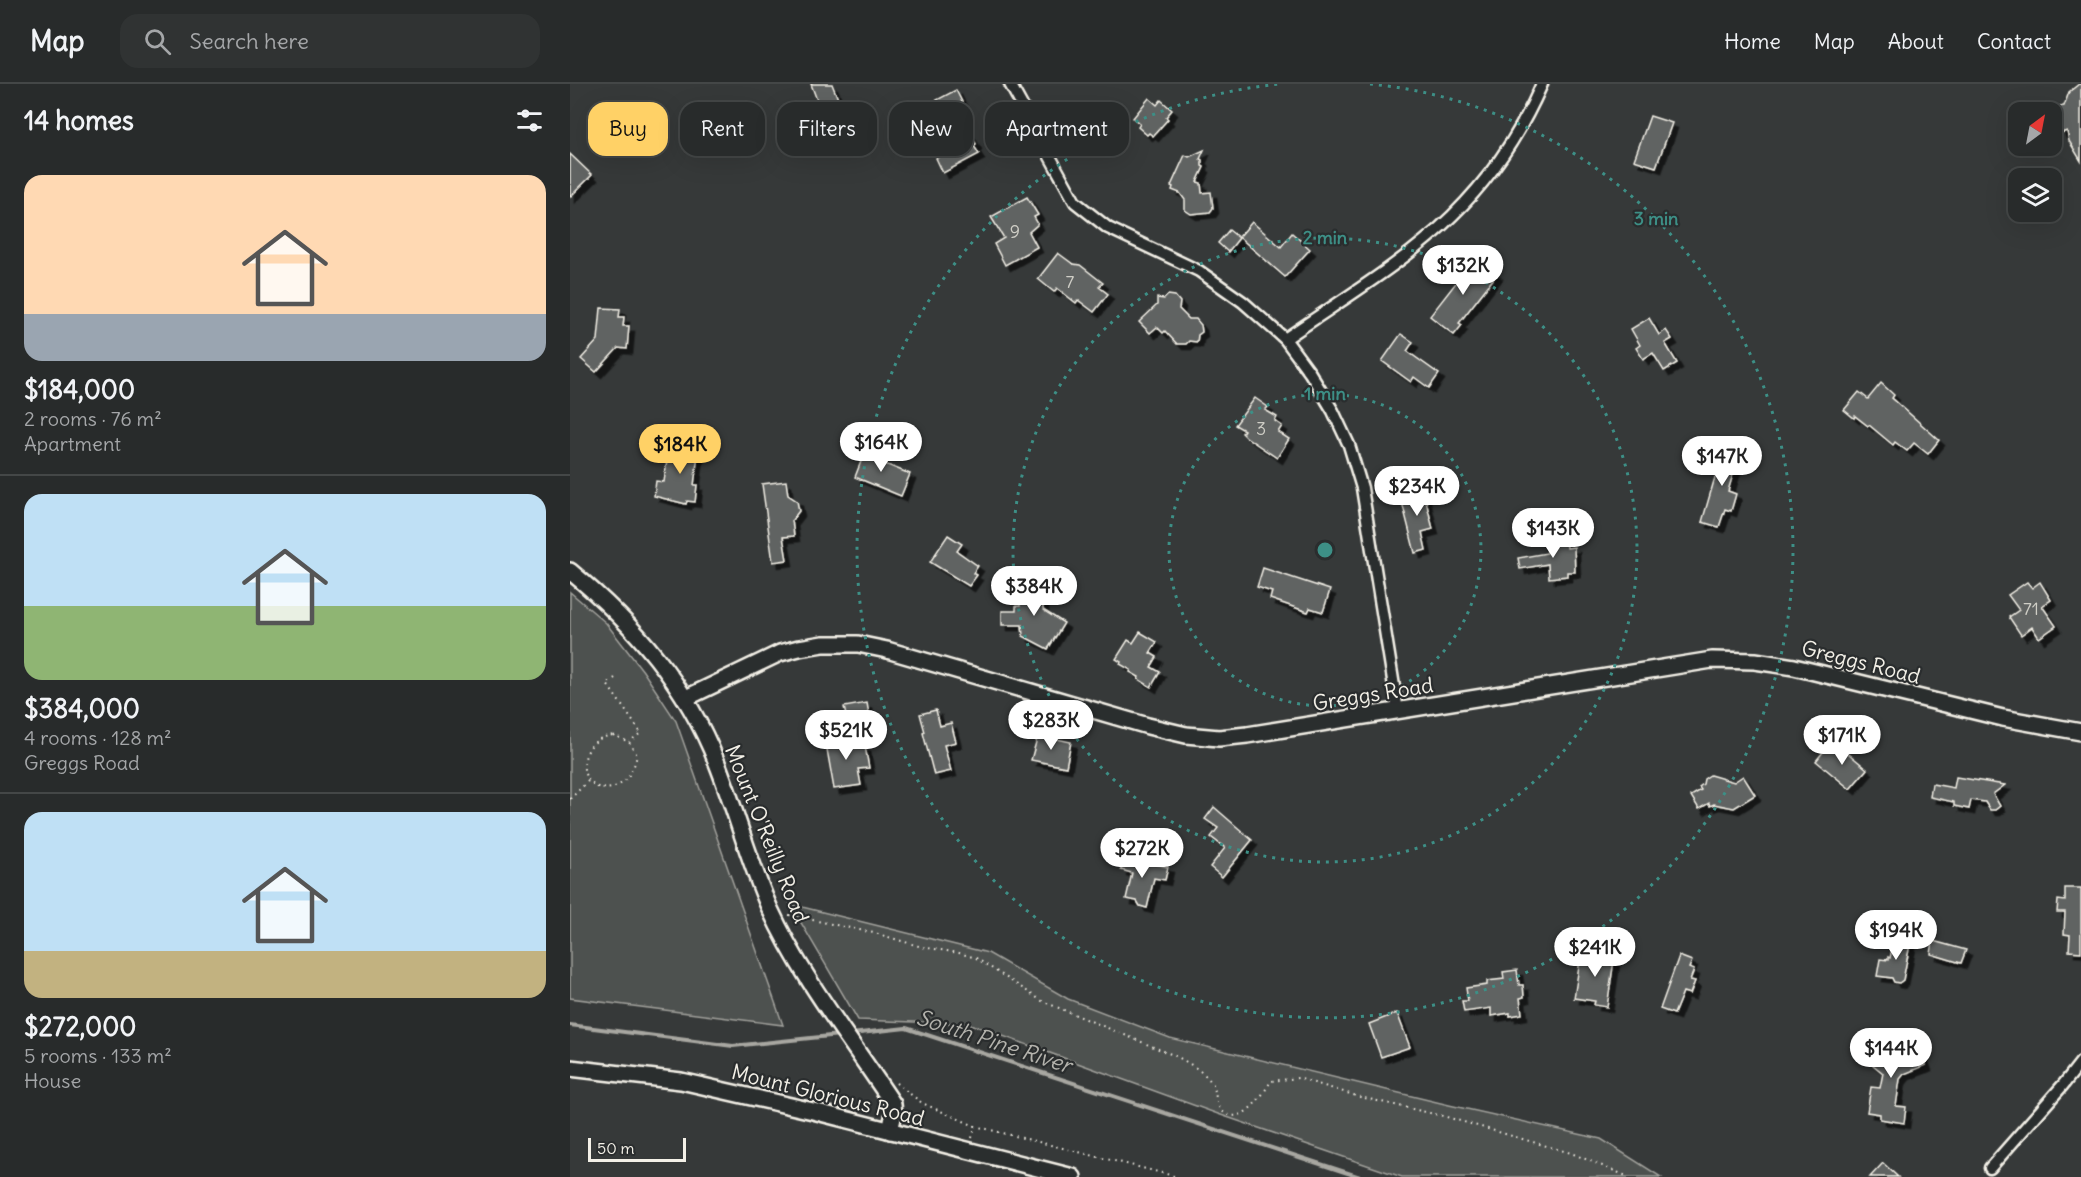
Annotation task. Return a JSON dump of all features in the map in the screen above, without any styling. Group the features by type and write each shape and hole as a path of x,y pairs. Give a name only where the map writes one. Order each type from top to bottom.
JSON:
{"street":[{"path":"1010,84 1076,202 1108,228 1198,271 1243,302 1285,339 1310,373 1333,411 1349,446 1362,488 1398,711"},
{"path":"1285,339 1407,255 1453,216 1497,164 1529,113 1542,84"},
{"name":"Mount O'Reilly Road","path":"570,571 603,599 641,638 686,698 717,762 772,912 797,962 892,1104 894,1113 890,1131"},
{"name":"Greggs Road","path":"686,698 780,653 823,644 858,644 887,650 1148,726 1186,735 1219,738 1712,660 1755,661 1794,667 2003,718 2081,732"},
{"path":"1990,1168 2081,1062"},
{"name":"Mount Glorious Road","path":"570,1068 681,1081 813,1111 1073,1177"}],"path":[{"path":"615,678 607,684 641,733 629,742"},
{"path":"613,735 629,742 637,755 633,771 621,785 614,789 605,789 589,780 584,773 583,764 589,747 596,740 613,735"},
{"path":"570,799 589,780"},
{"path":"772,912 856,929 922,947 976,958 1042,1001 1178,1057 1198,1069 1215,1088 1216,1101 1221,1110 1231,1115 1241,1115 1251,1108 1262,1097 1271,1081 1298,1078 1360,1097 1443,1116 1571,1153 1629,1177"},
{"path":"896,1083 922,1103 975,1126 1178,1177"},
{"path":"970,1151 975,1126"}],"shaded area":[{"path":"570,592 606,623 643,671 676,721 783,1025 570,998"},
{"path":"790,904 988,953 1068,999 1170,1038 1601,1139 1661,1177 1402,1177 1218,1114 970,1024 858,1020"}],"building":[{"path":"811,84 832,84 839,102 818,102"},
{"path":"2081,84 2081,161 2069,141 2067,131 2062,133 2062,106 2069,92"},
{"path":"956,90 962,102 935,102"},
{"path":"1149,98 1157,105 1161,100 1172,110 1166,117 1168,119 1153,136 1149,133 1147,135 1138,127 1140,124 1133,118"},
{"path":"1650,116 1672,123 1656,167 1634,160"},
{"path":"973,139 979,154 943,173 936,158 940,156 973,156"},
{"path":"1204,150 1200,159 1204,167 1197,182 1201,183 1202,193 1211,192 1213,208 1210,212 1191,214 1185,210 1185,200 1180,193 1172,190 1171,186 1185,155 1189,157"},
{"path":"570,154 592,175 570,197"},
{"path":"1027,197 1038,215 1034,217 1038,224 1029,232 1037,247 1005,265 994,244 1004,238 991,217"},
{"path":"1252,222 1281,247 1292,233 1310,249 1285,277 1239,237"},
{"path":"1229,230 1239,238 1228,252 1218,243"},
{"path":"1058,253 1073,264 1080,265 1103,283 1099,287 1108,294 1094,312 1078,300 1076,303 1057,288 1054,292 1038,279"},
{"path":"1476,257 1497,274 1459,323 1462,325 1454,335 1430,316"},
{"path":"1168,295 1175,296 1180,302 1179,309 1189,319 1196,319 1201,325 1202,332 1198,335 1197,342 1177,344 1165,331 1163,333 1157,327 1150,333 1139,322 1157,305 1157,298 1164,299"},
{"path":"601,308 620,309 619,317 624,317 623,326 629,326 627,349 618,348 596,372 581,359 598,340"},
{"path":"1649,318 1659,335 1666,330 1672,339 1665,343 1677,363 1664,371 1653,353 1643,359 1636,348 1640,345 1631,329"},
{"path":"1401,334 1413,342 1407,351 1439,374 1429,388 1414,377 1411,382 1382,361"},
{"path":"1881,383 1894,395 1892,398 1939,440 1928,454 1914,443 1907,451 1895,442 1893,445 1869,425 1844,410 1859,392 1868,399"},
{"path":"1255,398 1268,407 1265,410 1277,417 1275,421 1282,426 1278,432 1289,439 1277,458 1246,437 1242,433 1244,430 1235,425"},
{"path":"672,443 699,447 694,485 697,485 695,502 687,501 686,504 654,496 656,481 664,482"},
{"path":"1725,443 1741,447 1728,491 1736,494 1731,511 1725,509 1719,527 1702,522"},
{"path":"867,446 884,453 880,462 910,474 901,496 855,477"},
{"path":"786,481 788,495 797,501 799,511 792,520 794,536 783,537 787,560 773,562 762,484"},
{"path":"1423,489 1433,529 1422,532 1426,550 1415,553 1400,494"},
{"path":"948,535 962,544 957,551 978,566 973,573 977,575 969,586 930,562"},
{"path":"1566,540 1567,548 1574,547 1575,572 1567,572 1567,576 1549,578 1548,564 1520,569 1518,558 1547,553 1546,541"},
{"path":"1263,568 1330,590 1323,612 1310,608 1308,612 1270,599 1272,592 1257,587"},
{"path":"2027,582 2032,588 2040,582 2051,600 2042,606 2056,626 2039,638 2032,627 2021,635 2009,617 2019,610 2008,595"},
{"path":"1020,585 1043,585 1043,610 1064,623 1048,649 1023,636 1022,625 1002,625 1002,611 1016,611 1016,606 1020,606"},
{"path":"1140,632 1157,642 1150,653 1157,657 1151,667 1160,672 1151,687 1138,679 1139,677 1116,659 1128,640 1133,643"},
{"path":"867,703 870,720 848,724 844,707"},
{"path":"936,710 940,726 951,723 956,742 944,745 951,771 934,775 920,714"},
{"path":"852,734 854,748 865,746 869,768 858,769 861,785 834,789 825,738"},
{"path":"1038,735 1071,742 1066,767 1031,760"},
{"path":"1830,743 1841,752 1843,749 1867,769 1850,789 1816,761"},
{"path":"1710,775 1734,782 1743,776 1755,795 1734,808 1714,804 1710,806 1709,803 1699,809 1691,796 1701,790 1699,787"},
{"path":"1956,777 2005,785 1993,794 2000,806 1995,810 1990,810 1985,802 1971,800 1969,809 1954,806 1954,802 1930,797 1932,784 1954,788"},
{"path":"1214,807 1252,840 1222,877 1210,867 1225,848 1211,837 1218,828 1205,819"},
{"path":"1124,857 1168,867 1165,880 1154,878 1147,908 1140,906 1137,901 1126,899 1132,873 1121,870"},
{"path":"2065,888 2081,888 2081,952 2069,951 2070,935 2064,934 2065,912 2057,912 2058,900 2065,901"},
{"path":"1906,935 1910,944 1903,980 1899,983 1894,982 1892,978 1877,976 1880,959 1888,960 1893,944"},
{"path":"1933,941 1966,950 1961,963 1931,954"},
{"path":"1603,951 1615,953 1607,1007 1594,1005 1595,1001 1574,998 1581,954 1602,958"},
{"path":"1679,956 1692,961 1689,968 1694,970 1690,980 1695,981 1690,994 1683,992 1674,1014 1660,1009"},
{"path":"1517,970 1519,985 1523,985 1524,997 1520,998 1522,1014 1491,1016 1491,1008 1464,1012 1462,1001 1468,1001 1466,988 1487,985 1487,981 1504,979 1503,972"},
{"path":"1397,1013 1410,1047 1381,1057 1369,1024"},
{"path":"1876,1039 1895,1055 1919,1046 1926,1065 1904,1074 1900,1079 1896,1106 1906,1107 1904,1123 1880,1119 1880,1114 1867,1112 1871,1087 1880,1088 1883,1073 1862,1056"},
{"path":"1883,1163 1898,1177 1870,1177"}],"waterway":[{"name":"South Pine River","path":"570,1025 733,1046 840,1035"},
{"name":"South Pine River","path":"851,1034 906,1028 1360,1177"}]}
